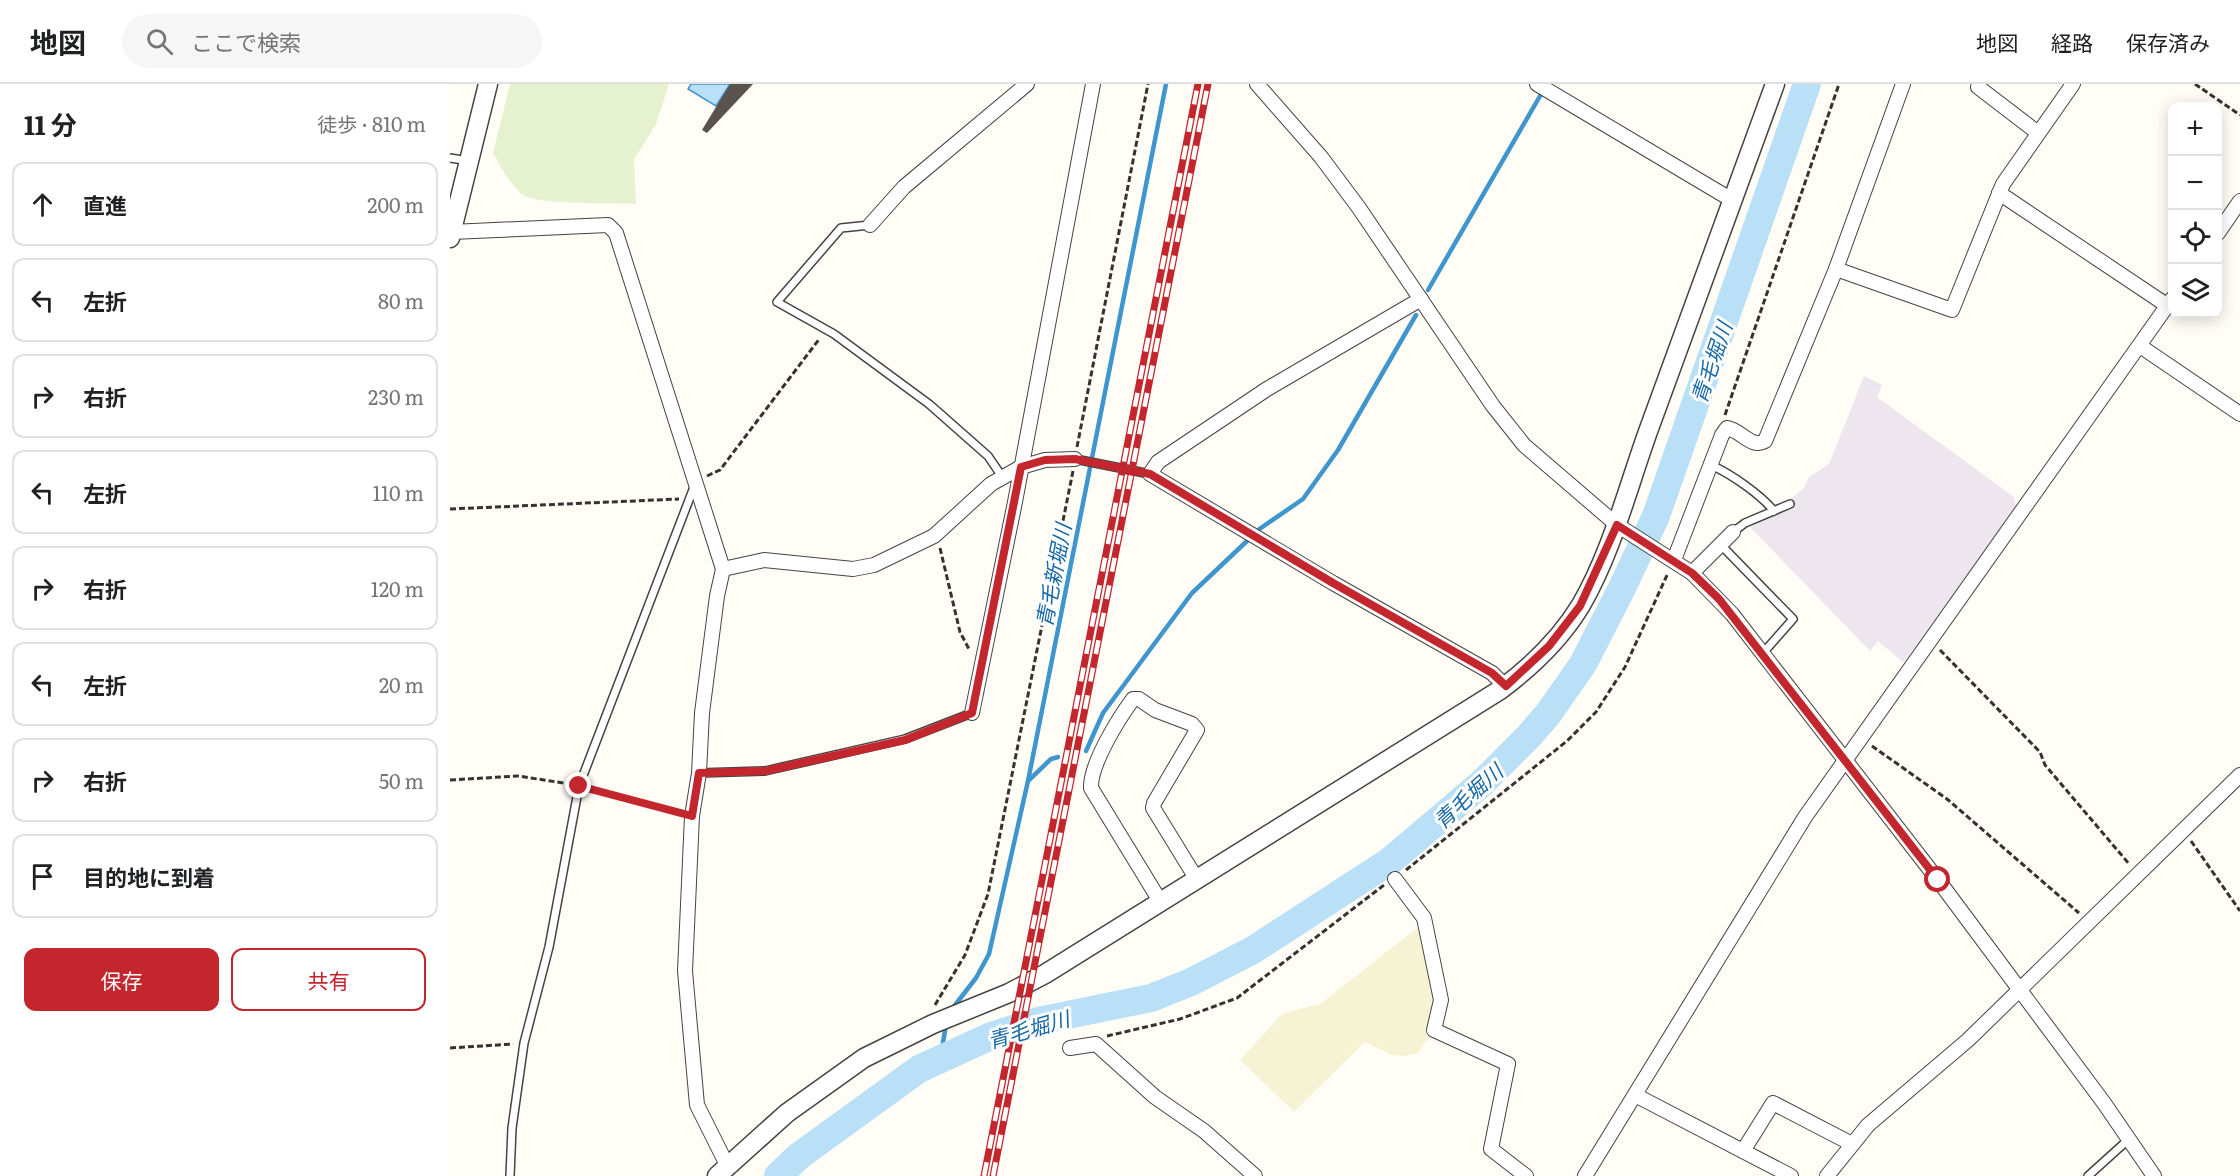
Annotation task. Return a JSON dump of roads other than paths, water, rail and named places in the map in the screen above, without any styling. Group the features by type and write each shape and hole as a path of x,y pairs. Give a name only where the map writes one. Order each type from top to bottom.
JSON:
{"street":[{"path":"488,84 450,234 608,225 616,233 723,568 717,596 704,701 699,773 692,816 685,971 697,1105 723,1171 788,1113 838,1074 934,1016 968,1010 1009,993 1044,974 1506,686 1549,646 1580,606 1622,529 1646,436 1775,84"},
{"path":"870,225 904,187 1027,84"},
{"path":"972,713 1093,84"},
{"path":"1257,84 1321,157 1359,208 1508,426 1543,462 1622,529 1692,573 1732,614 1938,880 2104,1103 2154,1176"},
{"path":"1537,84 1732,200"},
{"path":"1674,560 1722,435 1727,429 1733,429 1755,444 1765,441 1836,269 1903,84"},
{"path":"1979,84 1978,87 2038,134"},
{"path":"1836,269 1952,310 2003,184 2073,84"},
{"path":"1999,193 2168,301"},
{"path":"2222,226 2240,201"},
{"path":"1421,299 1267,388 1158,462 1150,474 1333,583 1492,673 1506,686"},
{"path":"1586,1176 1805,818 2168,305"},
{"path":"2140,346 2240,414"},
{"path":"723,568 764,560 852,569 874,565 934,536 991,484 1021,467 1045,460 1076,459"},
{"path":"1692,573 1733,532"},
{"path":"1160,901 1091,788 1091,778 1114,725 1133,699 1139,699 1155,710 1192,724 1197,730 1153,808 1196,878"},
{"path":"1827,1176 1868,1125 1968,1040 2240,775"},
{"path":"1395,879 1424,918 1442,1000 1434,1030 1508,1064 1491,1149 1526,1176"},
{"path":"1070,1048 1096,1044 1155,1097 1204,1131 1255,1176"},
{"path":"1635,1095 1784,1174"},
{"path":"1743,1151 1773,1103 1852,1144"}],"lane":[{"path":"450,158 469,161"},
{"path":"870,225 841,228 777,302 826,329 929,404 987,456 1003,478"},
{"path":"1076,459 1150,474"},
{"path":"1711,465 1767,502 1774,511"},
{"path":"510,1176 512,1128 524,1043 549,947 579,786 696,482"},
{"path":"1733,532 1745,523 1790,504"},
{"path":"1720,544 1793,619 1762,653"},
{"path":"699,773 765,771 905,740 972,713"},
{"path":"2088,1176 2129,1139"}],"water":[{"path":"691,84 730,84 716,106 688,89"}],"waterway":[{"name":"青毛新堀川","path":"952,1009 976,978 989,954 1028,781 1166,84"},
{"name":"青毛堀川","path":"778,1176 799,1156 919,1069 991,1036 1038,1021 1151,998 1191,982 1253,950 1390,861 1482,783 1529,736 1548,714 1583,664 1656,516 1807,84"},
{"path":"1428,290 1540,96"},
{"path":"1258,530 1303,499 1338,450 1416,315"},
{"path":"1086,751 1103,713 1192,593 1247,541"},
{"path":"1028,781 1051,759 1058,757"},
{"name":"青毛新堀川","path":"940,1060 946,1025"}],"railway":[{"path":"984,1176 1198,84"},
{"path":"993,1176 1208,84"}]}
